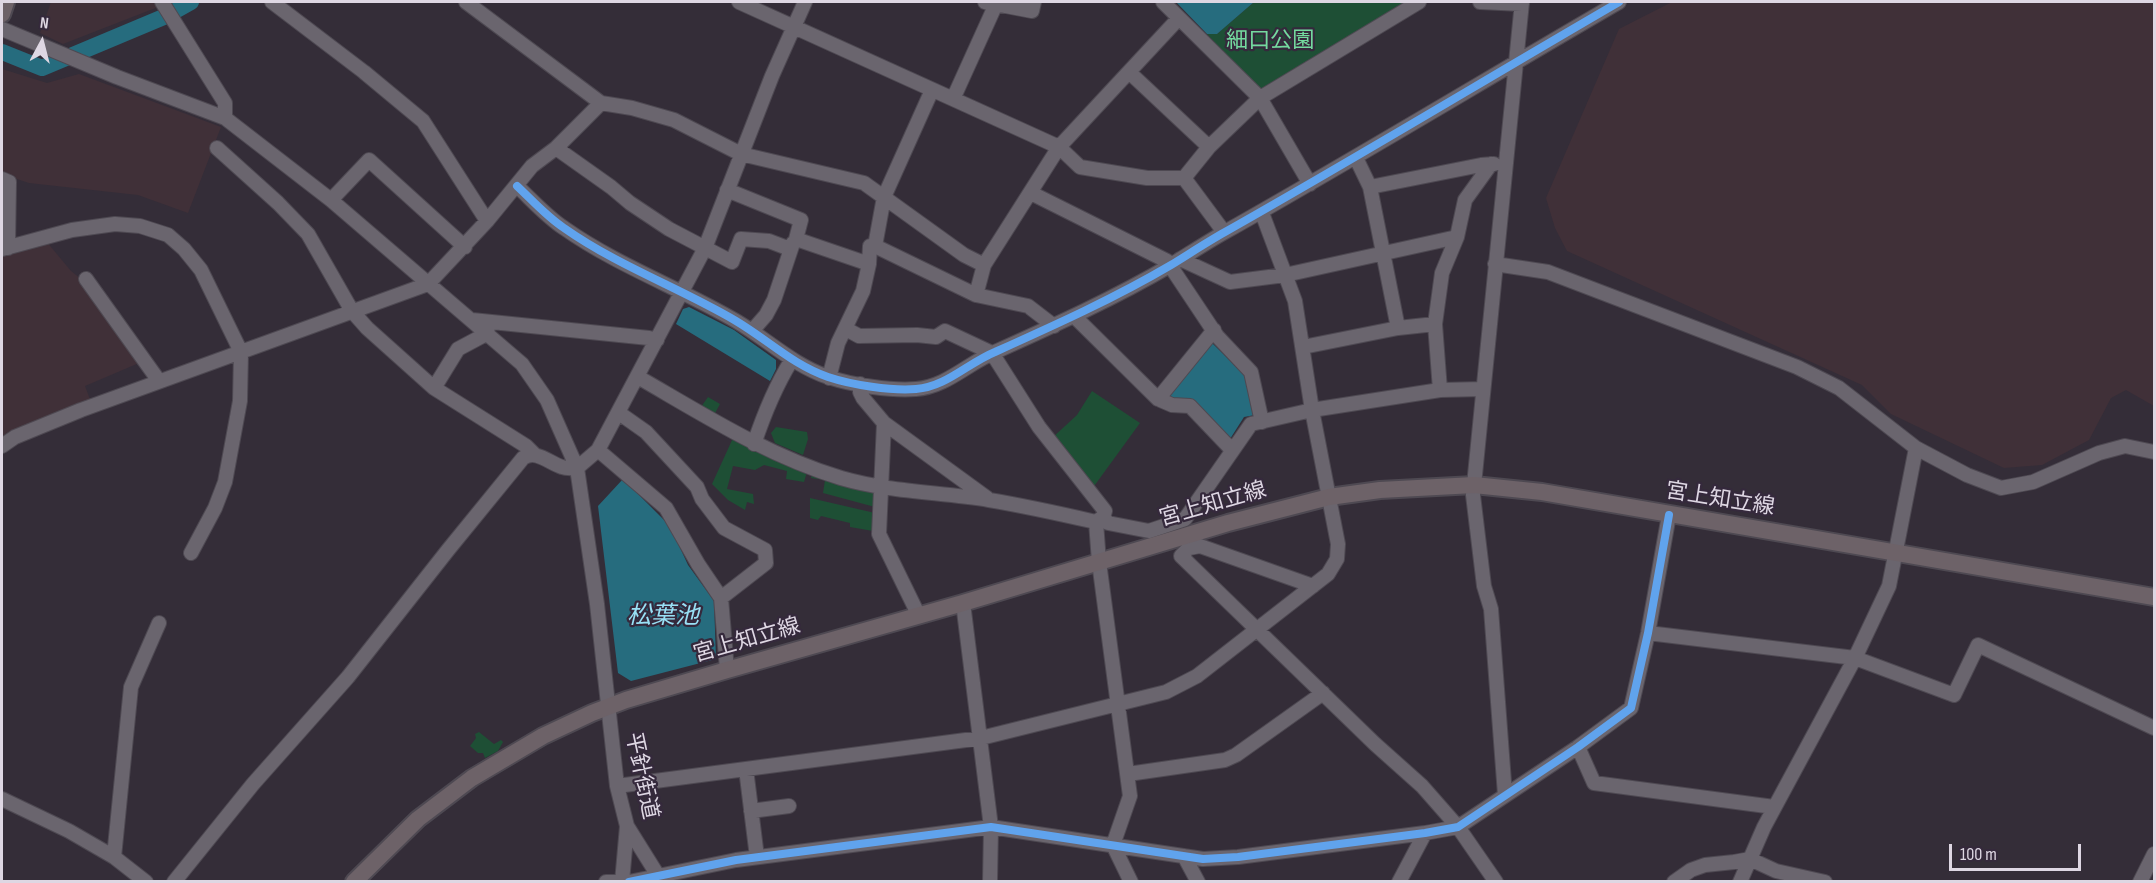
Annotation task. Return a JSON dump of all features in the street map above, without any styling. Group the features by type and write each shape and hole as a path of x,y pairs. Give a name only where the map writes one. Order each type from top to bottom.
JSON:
{"main road":[{"path":"2,14 6,2"},
{"name":"宮上知立線","path":"354,882 418,819 472,778 543,736 609,707 727,670 919,616 1228,523 1329,496 1380,490 1474,485 1542,492 2154,597"}],"street":[{"path":"272,2 364,72 423,121 488,221"},
{"path":"466,2 601,103 632,108 674,120 741,154 864,183 964,255 984,265"},
{"path":"739,2 1059,147 1080,167 1147,178 1184,178"},
{"path":"217,148 278,203 308,234 352,311 367,328 434,388 526,446 534,454 559,466 577,468 598,450 705,248 741,154 805,2"},
{"path":"953,99 991,3 1032,11 1034,2"},
{"path":"1163,2 1260,98 1310,184"},
{"path":"1184,178 1209,147 1260,98 1419,2"},
{"path":"1480,2 1522,3 1474,485 1484,586 1491,609 1505,795"},
{"path":"517,186 562,227 642,275 682,292 752,332 791,361 829,378 904,389 926,388 951,378 992,353 1074,316 1175,262 1619,2"},
{"path":"164,4 225,103 227,111 225,118"},
{"path":"976,295 984,265 1059,147 1179,18"},
{"name":"平針街道","path":"2,29 225,118 263,145 331,200 522,364 547,400 577,468 597,604 617,786 627,826 660,878"},
{"path":"1129,72 1209,147"},
{"path":"875,246 884,197 932,90"},
{"path":"2,446 15,437 81,410 428,284 488,221 532,166 556,148 601,103"},
{"path":"556,148 669,229 732,262 741,239 793,244 869,264"},
{"path":"1356,158 1370,187 1398,328"},
{"path":"331,200 369,160 465,247"},
{"path":"1370,187 1491,164 1506,165"},
{"path":"1440,390 1435,324 1442,273 1457,237 1465,200 1491,164"},
{"path":"1184,178 1224,232"},
{"path":"2,179 9,182 5,249 72,230 115,224 140,226 168,235 184,249 201,270 242,352 240,401 225,482 215,508 191,553"},
{"path":"728,190 801,220 774,300 766,315 752,332"},
{"path":"1031,193 1167,261 1230,282 1285,275 1457,237"},
{"path":"617,786 981,738 1166,692 1197,676 1328,574 1337,559 1338,544 1312,410 1303,347 1294,301 1262,213"},
{"path":"829,378 838,343 863,291 870,246 875,246 976,295 1028,306 1054,326"},
{"path":"1175,262 1214,330 1251,372 1262,422"},
{"path":"1496,264 1548,272 1797,368 1839,388 1916,448 1967,475 2001,488 2033,482 2099,453 2125,446 2154,452"},
{"path":"86,279 159,381"},
{"path":"1074,316 1158,399 1172,405 1190,406 1232,450"},
{"path":"472,320 657,340"},
{"path":"1303,347 1398,328 1435,324"},
{"path":"846,330 859,336 936,337 945,331 992,353 1039,427 1105,511 1100,519 1099,562 1130,796 1113,845 1131,882"},
{"path":"1158,399 1214,330"},
{"path":"434,388 458,350 488,333"},
{"path":"754,444 766,407 791,361"},
{"path":"638,377 754,444 795,462 842,478 882,487 990,500 1100,519 1108,523 1149,531 1185,519 1251,424 1312,410 1440,390 1483,389"},
{"path":"860,384 863,398 884,423 990,500"},
{"path":"619,412 646,432 697,487 702,499 724,528 765,550 766,562 721,598"},
{"path":"884,423 879,534 919,616"},
{"path":"1740,882 1774,807 1855,658 1889,586 1916,448"},
{"path":"598,450 666,508 698,564 721,598 727,670"},
{"path":"174,882 253,784 348,677 524,458 529,454 534,454"},
{"path":"629,882 660,878 757,857 991,827 1203,859 1238,857 1458,827 1578,747 1631,708 1648,633 1669,515"},
{"path":"1313,586 1200,546 1189,548 1181,556 1375,744 1408,772 1458,827 1491,878"},
{"path":"963,603 991,827 990,882"},
{"path":"114,857 130,687 159,623"},
{"path":"1648,633 1855,658 1954,695 1978,645 2154,728"},
{"path":"1128,774 1226,760 1323,693"},
{"path":"1578,747 1594,783 1774,807"},
{"path":"746,770 757,857"},
{"path":"2,799 69,831 114,857 146,882"},
{"path":"751,811 789,806"},
{"path":"606,882 621,882 627,826"},
{"path":"1399,882 1425,833"},
{"path":"2140,882 2154,854"},
{"path":"1184,856 1198,882"},
{"path":"1674,882 1691,870 1705,865 1750,859 1776,871 1825,882"}],"shaded area":[{"path":"51,2 155,2 158,7 63,44 40,33"},
{"path":"1672,2 2154,2 2154,406 2126,390 2111,398 2089,440 2042,465 2004,468 1891,414 1862,385 1567,251 1555,228 1546,198 1619,29"},
{"path":"2,69 47,83 79,74 221,127 188,213 138,195 29,183 2,174"},
{"path":"46,241 71,271 81,279 139,363 85,386 91,402 9,433 2,438 2,254"}],"green space":[{"name":"細口公園","path":"1254,2 1413,2 1265,90 1257,90 1207,34 1217,34"},
{"path":"1092,391 1140,423 1092,489 1052,438 1077,415"},
{"path":"708,397 720,404 714,415 701,407"},
{"path":"776,427 807,432 808,439 803,455 775,443 771,433"},
{"path":"733,438 807,472 804,482 786,479 787,471 764,465 755,470 733,466 727,489 753,494 754,504 747,502 745,510 728,500 712,484"},
{"path":"812,474 878,492 875,507 823,493 825,480 811,478"},
{"path":"810,498 875,513 873,531 850,527 850,523 821,516 818,520 810,518"},
{"path":"479,732 494,744 501,740 503,742 498,751 485,758 483,753 478,753 470,746 476,738 475,734"}],"water":[{"path":"1176,2 1254,2 1217,34 1207,34"},
{"path":"689,307 734,330 776,360 776,369 770,381 676,324 683,309"},
{"path":"1212,343 1248,378 1255,415 1244,417 1230,439 1163,397 1207,344"},
{"name":"松葉池","path":"623,479 670,526 688,565 714,601 716,659 631,681 618,673 598,506"}],"waterway":[{"path":"2,52 42,68 166,16 191,2"}],"cycle path":[{"path":"517,186 552,219 585,242 736,321 803,366 828,377 860,385 916,389 937,384 985,357 1085,311 1150,277 1619,2"},
{"path":"629,882 736,860 991,827 1203,859 1238,857 1458,827 1578,747 1631,708 1648,633 1669,515"}]}
